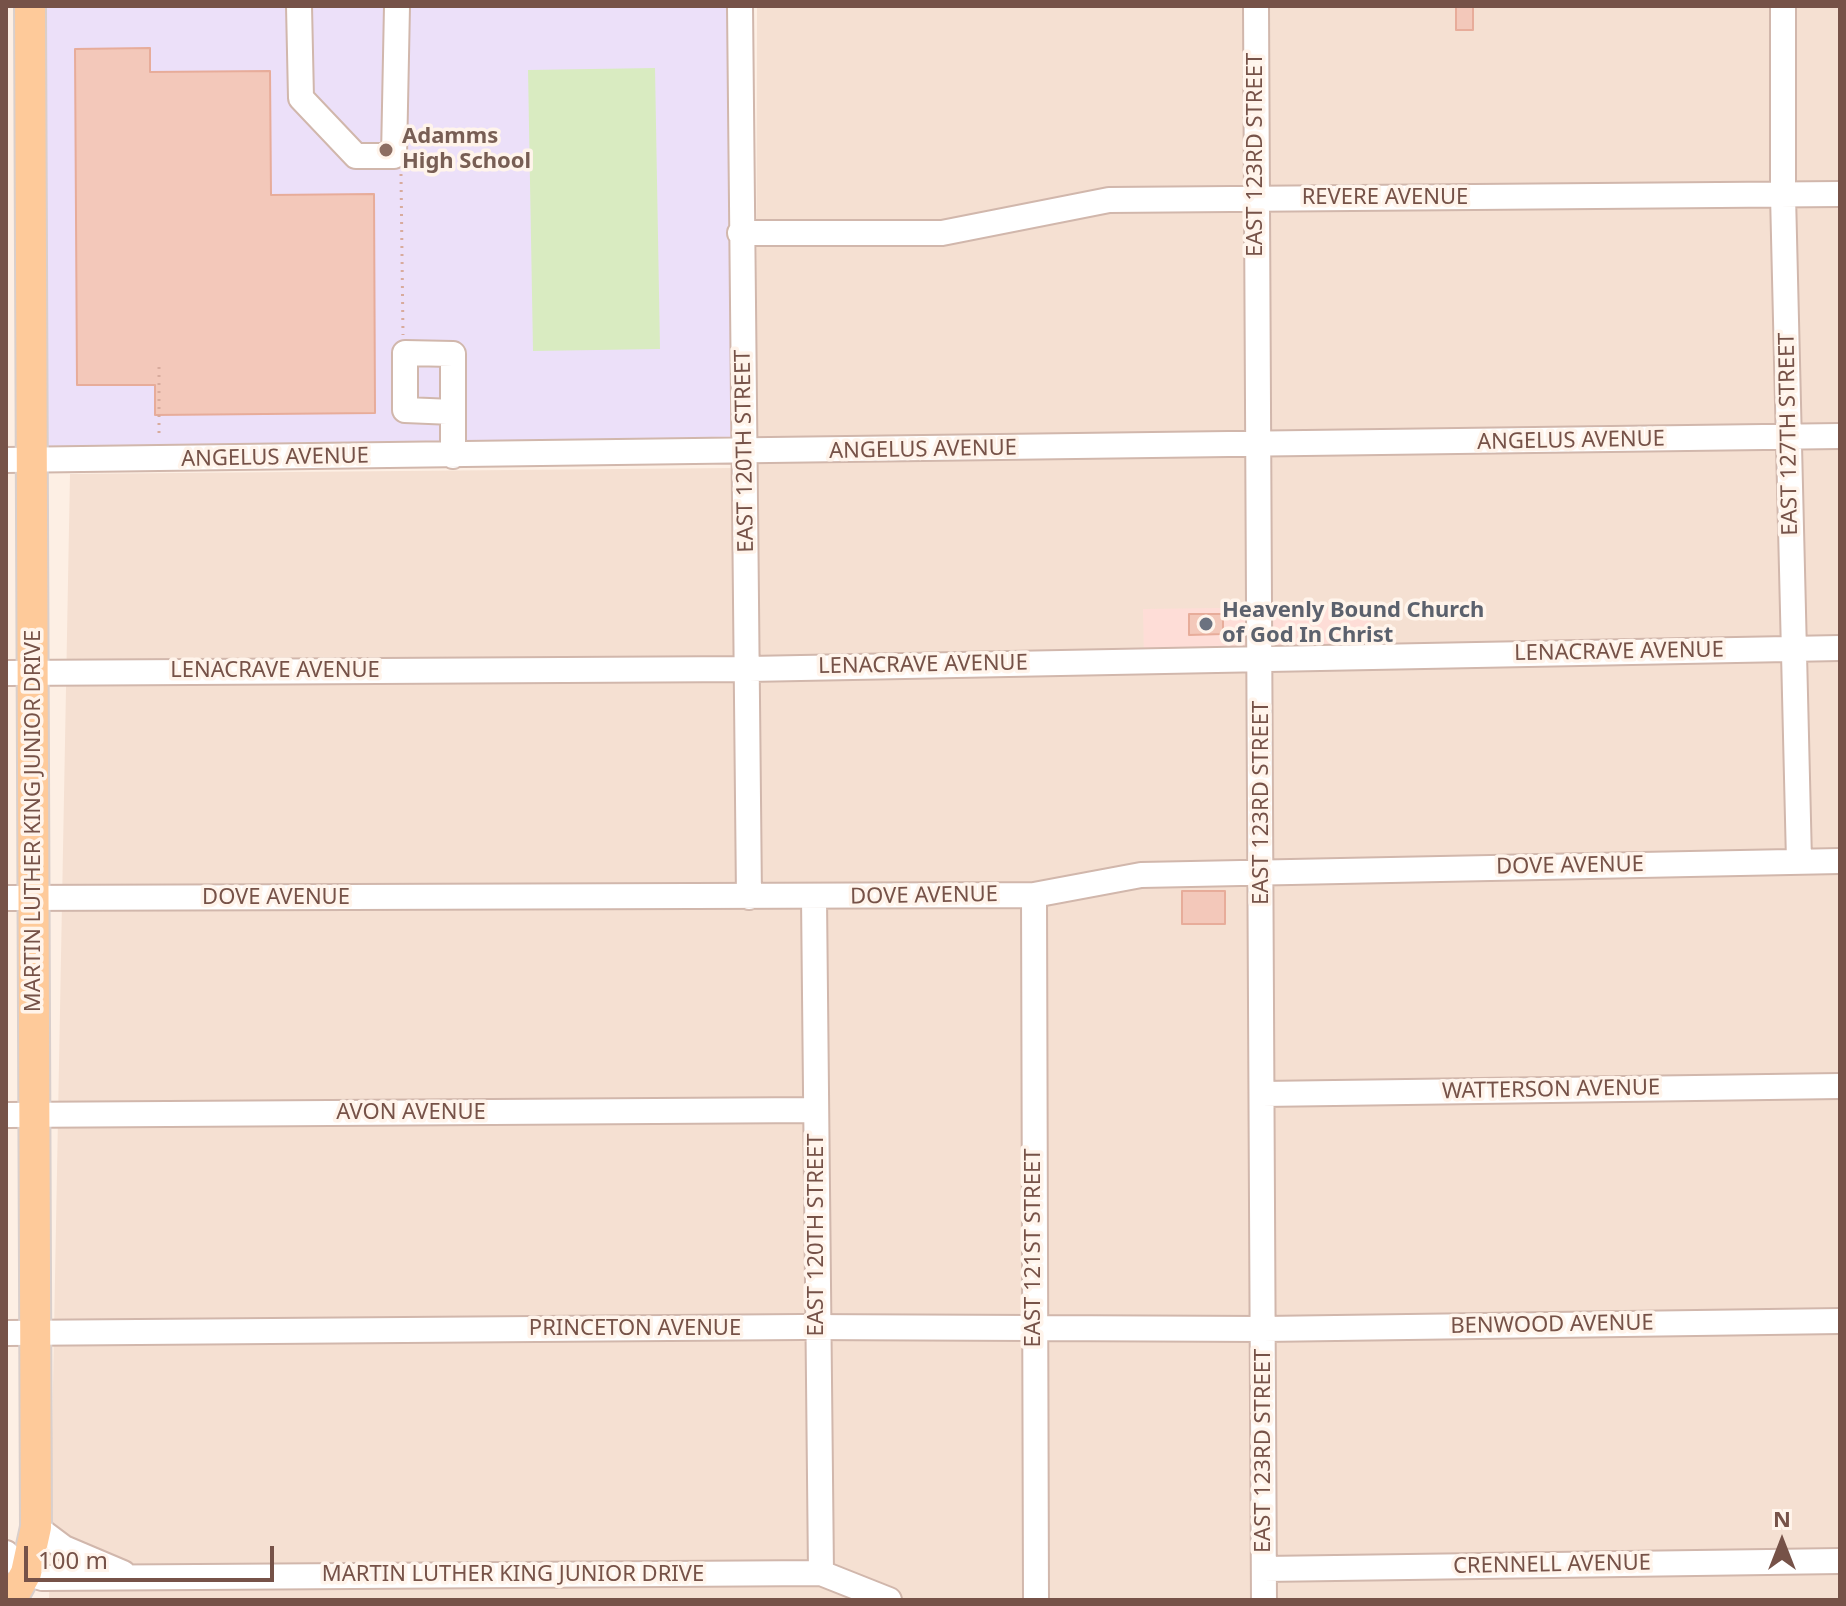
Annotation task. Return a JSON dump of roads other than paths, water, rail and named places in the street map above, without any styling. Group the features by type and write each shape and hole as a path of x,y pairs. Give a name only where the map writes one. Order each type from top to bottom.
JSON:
{"main road":[{"name":"MARTIN LUTHER KING JUNIOR DRIVE","path":"30,6 19,460 20,1333 36,1527"},
{"path":"20,1581 36,1527"}],"street":[{"path":"299,6 301,98 356,156 394,156 397,6"},
{"name":"EAST 120TH STREET","path":"740,6 749,897"},
{"name":"EAST 123RD STREET","path":"1256,6 1262,659 1264,1600"},
{"name":"EAST 127TH STREET","path":"1783,6 1783,195 1799,861"},
{"name":"REVERE AVENUE","path":"740,233 942,233 1109,200 1840,194"},
{"path":"453,412 453,456"},
{"name":"ANGELUS AVENUE","path":"19,460 745,453 1840,436"},
{"name":"LENACRAVE AVENUE","path":"20,673 749,669 1840,648"},
{"name":"DOVE AVENUE","path":"20,898 1034,895 1141,875 1840,861"},
{"name":"EAST 121ST STREET","path":"1034,895 1036,1600"},
{"name":"EAST 120TH STREET","path":"814,898 816,1327 821,1573"},
{"name":"WATTERSON AVENUE","path":"1262,1094 1840,1086"},
{"name":"AVON AVENUE","path":"20,1115 816,1110"},
{"name":"BENWOOD AVENUE","path":"1264,1329 1840,1321"},
{"name":"PRINCETON AVENUE","path":"20,1333 816,1327 1264,1329"},
{"name":"MARTIN LUTHER KING JUNIOR DRIVE","path":"36,1527 64,1548 132,1577"},
{"name":"CRENNELL AVENUE","path":"1264,1569 1840,1561"},
{"name":"MARTIN LUTHER KING JUNIOR DRIVE","path":"20,1581 132,1577 821,1573 889,1600"}],"place":[{"name":"Adamms High School","path":"386,150"},
{"name":"Heavenly Bound Church of God In Christ","path":"1206,624"}]}
